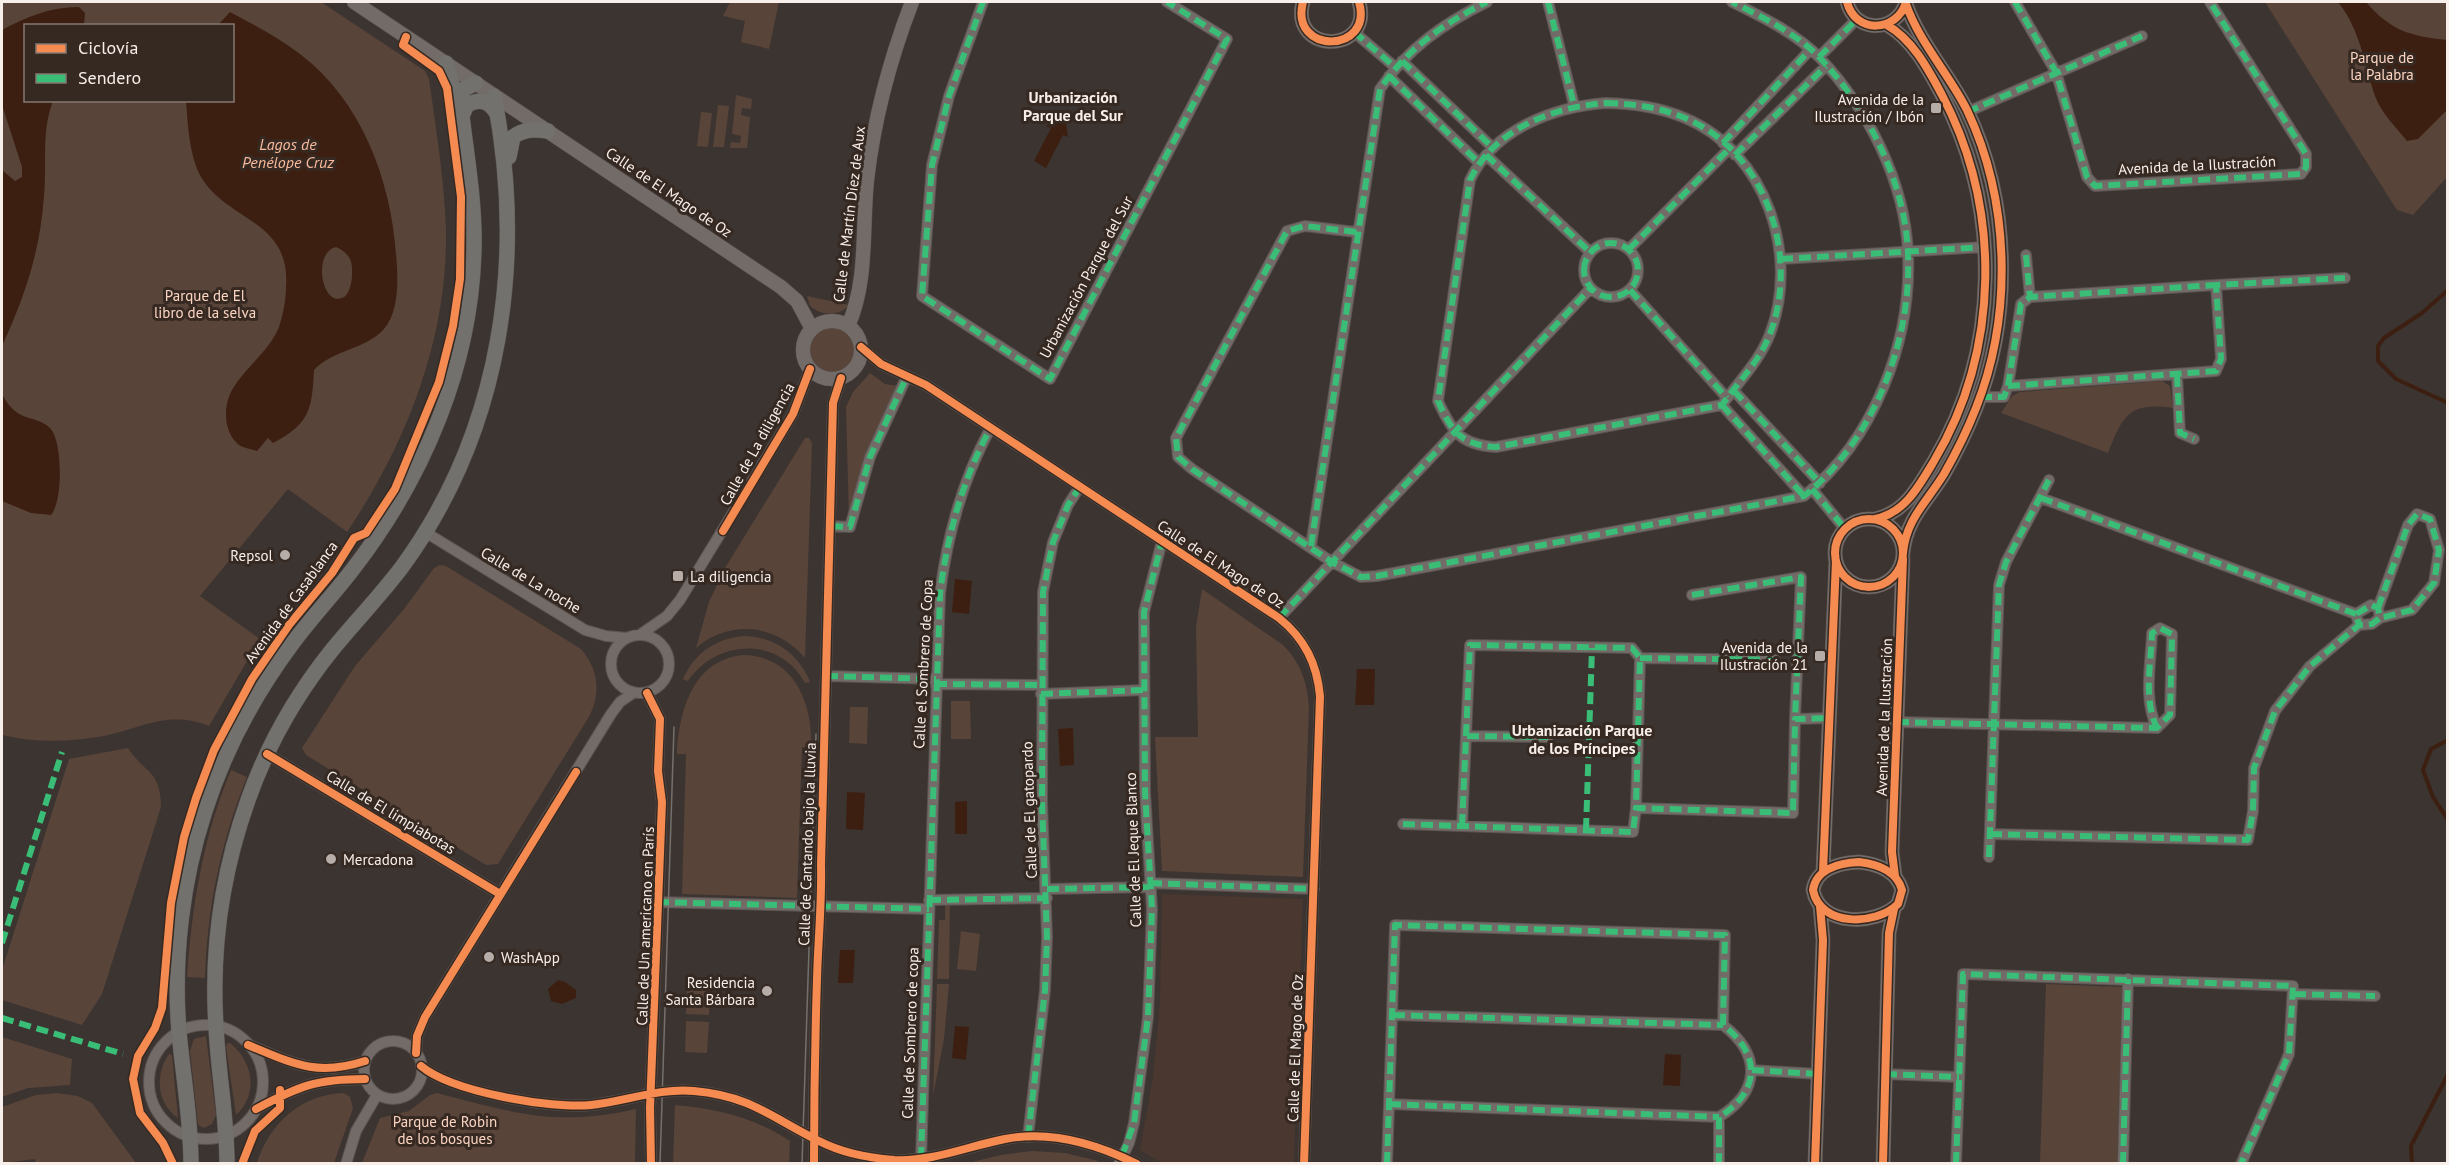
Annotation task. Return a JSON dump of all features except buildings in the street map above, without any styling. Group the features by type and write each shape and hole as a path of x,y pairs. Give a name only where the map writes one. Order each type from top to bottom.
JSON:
{"main road":[{"path":"446,63 462,116"},
{"path":"462,116 462,92 476,83"},
{"path":"227,1164 227,1135 215,1026 215,957 223,890 239,827 267,754 309,682 330,653 389,584 425,532 446,497 469,445 498,345 506,296 509,248 507,172 494,96"},
{"path":"462,116 467,105 481,100 488,102 497,114"},
{"name":"Avenida de Casablanca","path":"191,1164 191,1138 179,1032 178,975 186,890 200,829 221,768 266,681 390,519 429,444 457,363 468,305 474,247 470,168 462,116"},
{"path":"507,172 513,137 528,130 548,131"}],"street":[{"name":"Calle de El Mago de Oz","path":"354,2 788,292 800,306 812,329"},
{"name":"Calle de Martín Díez de Aux","path":"848,326 859,289 874,134 890,65 912,2"},
{"name":"Urbanización Parque del Sur","path":"983,2 949,96 932,165 922,296 1050,379 1227,39 1167,2"},
{"path":"1300,4 1305,26 1319,39 1338,41 1354,32 1361,18 1359,2"},
{"path":"1311,546 1356,232 1380,89 1395,68 1425,39 1487,2"},
{"path":"1548,2 1574,105"},
{"path":"1356,232 1305,226 1287,231 1176,438 1178,457 1192,469 1332,562 1361,577 1377,576 1812,489 1873,412 1889,374 1907,294 1908,252 1896,188 1874,132 1848,92 1818,58 1777,25 1732,2"},
{"path":"1847,2 1857,19 1868,25 1887,25 1899,17 1906,3"},
{"name":"Avenida de la Ilustración","path":"2015,2 2056,72 2087,177 2095,186 2301,174 2306,167 2306,154 2210,2"},
{"name":"Avenida de la Ilustración","path":"1895,876 1892,860 1905,540 1912,519 1948,466 1980,397 1997,327 2001,260 1992,187 1967,112 1952,82 1915,27 1906,3"},
{"path":"1629,249 1857,19"},
{"path":"1823,872 1838,538 1854,522 1894,513 1922,481 1956,417 1969,383 1978,347 1986,294 1985,247 1977,189 1960,133 1921,60 1906,39 1887,25"},
{"path":"1354,32 1590,252"},
{"path":"1967,112 2142,36"},
{"path":"1729,149 1818,58"},
{"path":"1395,68 1486,155"},
{"path":"1606,103 1649,105 1686,118 1711,132 1746,165 1768,201 1781,259 1779,298 1770,332 1760,355 1727,398 1497,447 1477,446 1454,432 1438,401 1470,180 1486,155 1545,114 1574,105 1606,103"},
{"path":"1614,243 1629,249 1635,256 1638,274 1630,290 1614,298 1597,294 1590,289 1584,274 1586,259 1590,252 1597,246 1614,243"},
{"path":"1781,259 1985,247"},
{"path":"2026,255 2030,297"},
{"path":"1980,397 2004,397 2008,386 2021,304 2030,297 2344,278"},
{"path":"2008,386 2216,371 2221,359 2216,285"},
{"path":"1279,618 1590,289"},
{"path":"1630,290 1812,489"},
{"path":"832,321 848,326 856,333 861,347 856,367 841,378 826,379 810,369 803,347 812,329 824,322 832,321"},
{"name":"Calle de El Mago de Oz","path":"861,347 876,362 926,385 1279,618 1302,640 1314,661 1320,696 1304,1164"},
{"name":"Calle de La diligencia","path":"641,634 667,616 685,592 793,414 810,369"},
{"path":"2177,375 2180,433 2194,439"},
{"path":"831,526 850,527 870,457 907,376"},
{"name":"Calle de Cantando bajo la lluvia","path":"814,1164 833,404 841,378"},
{"path":"1727,398 1812,489 1845,529"},
{"name":"Calle el Sombrero de Copa","path":"929,904 940,594 951,527 967,477 990,429"},
{"path":"1989,857 1999,585 2006,562 2049,480"},
{"name":"Calle de El gatopardo","path":"1029,1137 1045,990 1047,893 1042,802 1041,689 1043,592 1046,568 1060,523 1079,488"},
{"path":"2041,498 2356,614"},
{"path":"1990,834 2248,840 2253,811 2254,768 2275,711 2310,666 2359,625 2372,624 2379,613 2408,525 2418,514 2430,519 2439,550 2434,583 2412,610 2379,613"},
{"path":"1836,561 1849,580 1870,587 1892,579 1903,556 1902,543 1892,527 1875,519"},
{"name":"Calle de La noche","path":"425,532 585,630 606,636 627,638"},
{"name":"Calle de El Jeque Blanco","path":"1120,1160 1134,1123 1146,1029 1151,966 1151,885 1145,792 1144,612 1162,542"},
{"path":"1636,808 1793,813 1801,577 1692,595"},
{"path":"2356,614 2371,604 2379,613"},
{"path":"2356,614 2359,625"},
{"path":"1897,722 2157,728 2170,715 2172,634 2160,628 2152,633 2149,698 2150,714 2157,728"},
{"path":"641,634 661,642 670,660 665,680 657,688 647,693 633,693 616,681 611,663 617,646 627,638 641,634"},
{"path":"1403,824 1633,832 1636,808 1640,658 1632,648 1470,645 1462,826"},
{"path":"1640,658 1775,660"},
{"path":"826,675 1041,689 1144,690"},
{"path":"633,693 614,709 424,1017 417,1036 416,1053 422,1066 447,1082 555,1105 604,1103 651,1092 692,1091 737,1099 768,1111 813,1138 860,1155 894,1160 921,1159 1006,1139 1029,1137 1080,1142 1120,1160 1137,1164"},
{"name":"Calle de Un americano en París","path":"647,693 660,719 658,771 662,802 651,1092 651,1164"},
{"path":"1795,719 1830,718"},
{"path":"1467,736 1548,737"},
{"name":"Calle de El limpiabotas","path":"267,754 500,894"},
{"path":"1815,1164 1823,940 1820,906 1813,890 1814,882 1823,872 1839,865 1858,862 1881,867 1895,876 1900,883 1902,894 1894,909 1889,933 1883,1164"},
{"path":"657,902 822,906 929,904 1151,885 1314,889"},
{"name":"Calle de Sombrero de copa","path":"921,1159 929,904"},
{"path":"1820,906 1837,916 1857,920 1873,918 1894,909"},
{"path":"1387,1164 1395,925 1725,935 1723,1026"},
{"path":"1956,1164 1963,974 2293,986 2289,1054 2241,1164"},
{"path":"2123,1164 2128,979"},
{"path":"2294,994 2375,996"},
{"path":"1389,1104 1719,1117 1738,1103 1745,1093 1752,1070 1744,1044 1723,1026 1393,1015"},
{"path":"198,1026 215,1026 236,1033 258,1058 262,1091 256,1108 239,1130 227,1135 191,1138 179,1133 165,1122 154,1106 149,1087 149,1071 155,1055 165,1041 179,1032 198,1026"},
{"path":"416,1053 401,1042 388,1041 371,1050 365,1061 365,1079 377,1095 393,1100 409,1095 419,1082 422,1066"},
{"path":"248,1045 289,1064 305,1067 330,1068 365,1061"},
{"path":"1752,1070 1818,1074"},
{"path":"1885,1074 1959,1077"},
{"path":"256,1108 307,1084 336,1079 365,1079"},
{"path":"346,1164 356,1131 377,1095"},
{"path":"1719,1117 1719,1164"}],"shaded area":[{"path":"1162,894 1303,899 1294,1163 1162,1163 1140,1150 1153,1077 1160,1002"}],"green space":[{"name":"Parque de El libro de la selva","path":"2,2 321,2 425,71 429,79 443,191 446,229 445,270 440,310 431,349 420,388 405,426 369,498 347,532 288,489 200,596 260,639 209,726 168,720 78,740 27,739 2,735"},
{"path":"730,2 779,2 769,49 741,42 745,21 723,16"},
{"name":"Parque de la Palabra","path":"2265,2 2447,2 2447,177 2413,215 2397,210"},
{"path":"736,95 752,99 751,109 742,108 741,115 750,117 747,148 730,148 731,142 740,143 741,136 732,134"},
{"path":"718,105 729,106 724,147 713,147"},
{"path":"701,112 712,113 708,147 697,146"},
{"path":"807,296 849,305 840,312 830,314 820,312 810,306"},
{"path":"832,328 841,329 848,334 853,341 853,359 848,366 841,371 832,372 823,371 816,366 811,359 810,350 811,341 816,334 823,329"},
{"path":"870,373 885,384 898,386 875,434 849,519 846,407 853,392"},
{"path":"2162,381 2170,386 2173,408 2146,407 2130,414 2118,429 2108,453 2001,413 2012,396 2020,392"},
{"path":"805,438 809,438 812,443 805,658 781,638 752,629 738,629 723,633 696,648 709,602 725,568"},
{"path":"440,565 446,566 581,649 591,664 596,680 596,697 590,715 498,864 486,865 306,755 302,748 355,666 404,609 434,568"},
{"path":"1202,589 1283,645 1294,658 1304,680 1309,706 1303,877 1162,871 1155,737 1198,737 1196,627"},
{"path":"747,636 768,640 785,649 800,663 810,682 805,683 794,668 780,657 764,651 748,649 731,651 715,657 700,667 688,681 683,679 694,661 709,648 726,639"},
{"path":"744,655 761,657 788,673 804,699 808,714 811,747 802,747 797,898 682,894 686,754 677,754 681,721 692,690 701,677 712,666"},
{"path":"951,701 970,701 971,739 951,739"},
{"path":"850,707 868,707 867,744 849,743"},
{"path":"128,748 155,779 161,807 102,994 82,1025 2,1000 2,970 69,759"},
{"path":"231,770 247,777 230,826 217,875 209,926 205,978 187,977 200,872 213,820"},
{"path":"945,903 950,903 949,979 937,979 939,920 945,920"},
{"path":"961,931 980,934 976,971 957,969"},
{"path":"937,984 949,984 944,1039 933,1096"},
{"path":"2046,984 2122,987 2117,1163 2040,1163"},
{"path":"687,988 710,989 709,1015 686,1014"},
{"path":"686,1021 709,1022 707,1053 685,1052"},
{"path":"206,1036 216,1115 212,1124 204,1128 198,1125 190,1051 194,1039"},
{"path":"2,1037 72,1059 70,1085 28,1088 2,1097"},
{"path":"227,1043 230,1043 244,1059 250,1078 248,1097 236,1115 226,1047"},
{"path":"169,1054 172,1055 178,1118 165,1104 160,1088 161,1070"},
{"path":"57,1093 78,1096 92,1103 136,1163 36,1164 35,1159 2,1163 2,1107 36,1095"},
{"path":"344,1093 350,1097 353,1108 334,1163 257,1163 270,1136 289,1114 314,1099"},
{"name":"Parque de Robin de los bosques","path":"437,1093 513,1112 559,1117 583,1117 636,1109 635,1163 362,1163 380,1118 409,1111 430,1095"},
{"path":"675,1105 735,1116 776,1133 790,1141 789,1163 673,1163"},
{"path":"1032,1151 1065,1153 1098,1161 1098,1163 968,1163"}],"water":[{"path":"2338,2 2366,2 2393,26 2412,34 2447,40 2447,110 2418,139 2407,141 2381,108 2375,96 2352,23"},
{"path":"79,7 85,13 84,24 24,24 24,102 53,102 47,124 44,196 39,236 18,309 2,346 2,170 15,181 22,177 22,167 2,105 2,30 20,21 58,9"},
{"name":"Lagos de Penélope Cruz","path":"230,12 300,54 340,94 369,144 380,170 387,198 393,226 397,283 395,303 389,321 376,336 331,358 314,370 310,405 302,422 273,443 268,438 257,451 241,446 234,440 227,426 227,404 237,382 269,344 279,327 286,287 285,265 278,248 268,234 212,192 197,168 190,140 186,102 234,102 234,24 219,24","holes":["336,247 345,253 351,263 350,286 346,296 335,298 325,287 322,268 329,251"]},
{"path":"1057,119 1066,124 1068,137 1063,135 1046,168 1034,161 1051,128 1046,126"},
{"path":"2,394 14,410 44,424 54,435 60,472 58,498 51,515 31,513 2,501"},
{"path":"955,579 972,581 969,614 952,612"},
{"path":"1357,669 1375,669 1374,705 1355,705"},
{"path":"1073,728 1074,765 1060,766 1058,729"},
{"path":"847,792 865,793 863,830 846,829"},
{"path":"967,801 967,834 955,834 955,802"},
{"path":"840,950 855,950 853,983 838,983"},
{"path":"558,980 576,990 576,998 562,1004 551,1001 548,989"},
{"path":"955,1026 969,1027 966,1060 952,1058"},
{"path":"1665,1054 1681,1055 1680,1086 1663,1085"}],"waterway":[{"path":"2448,290 2422,313 2384,338 2378,346 2378,361 2396,379 2448,403"},
{"path":"2448,740 2431,749 2423,770 2433,797 2448,820"},
{"path":"2412,1164 2411,1146 2448,1074"}],"tram line":[{"path":"660,1164 674,727"},
{"path":"802,1164 816,734"}],"marked path":[{"path":"983,2 949,96 932,165 922,296 1050,379 1227,39 1167,2"},
{"path":"1311,546 1380,89 1414,49 1441,28 1487,2"},
{"path":"1548,2 1574,105"},
{"path":"1356,232 1305,226 1287,231 1176,438 1178,457 1192,469 1332,562 1361,577 1377,576 1804,496 1829,473 1850,447 1869,418 1884,386 1895,354 1908,286 1905,226 1900,200 1881,148 1854,100 1811,49 1778,26 1732,2"},
{"path":"2015,2 2056,72 2087,177 2095,186 2301,174 2306,167 2306,154 2210,2"},
{"path":"1819,57 1857,19"},
{"path":"1354,32 1395,67"},
{"path":"1967,112 2142,36"},
{"path":"1723,143 1810,50"},
{"path":"1402,61 1493,148"},
{"path":"1735,155 1826,66"},
{"path":"1389,76 1478,162"},
{"path":"1606,103 1646,107 1685,118 1713,134 1737,155 1755,180 1769,209 1778,240 1781,272 1778,303 1770,334 1754,362 1722,405 1496,447 1466,440 1453,429 1438,401 1470,180 1494,147 1527,124 1566,110 1606,103"},
{"path":"1629,249 1729,149"},
{"path":"1486,155 1590,252"},
{"path":"1606,243 1616,243 1626,247 1634,255 1638,270 1634,285 1626,293 1616,297 1606,297 1596,293 1588,285 1584,275 1584,265 1588,255 1596,247 1606,243"},
{"path":"1781,259 1985,247"},
{"path":"2026,255 2030,297"},
{"path":"2008,386 2216,371 2221,359 2216,285 2345,278"},
{"path":"1980,397 2004,397 2008,386 2021,304 2030,297 2216,285"},
{"path":"1279,618 1590,289"},
{"path":"1630,290 1727,398"},
{"path":"2177,375 2180,433 2194,439"},
{"path":"831,526 850,527 870,457 907,376"},
{"path":"1734,391 1820,483"},
{"path":"1722,405 1804,496"},
{"path":"921,1159 940,594 957,509 971,469 990,429"},
{"path":"1989,857 1999,585 2006,562 2049,480"},
{"path":"1028,1137 1045,990 1047,937 1042,802 1043,592 1053,542 1068,505 1079,488"},
{"path":"1812,489 1845,529"},
{"path":"2041,498 2356,614"},
{"path":"2378,608 2408,525 2417,514 2430,519 2439,550 2434,583 2412,610 2380,618"},
{"path":"1122,1156 1134,1123 1148,1017 1152,909 1145,792 1144,612 1162,541"},
{"path":"1692,595 1801,577 1795,719"},
{"path":"1990,834 2248,840 2253,811 2254,768 2275,711 2310,666 2359,625 2372,624 2380,618 2378,608 2371,605 2356,614 2359,625"},
{"path":"1897,722 2157,728 2170,715 2172,634 2160,628 2152,633 2149,681 2150,705 2157,728"},
{"path":"1462,826 1470,645 1632,648 1640,658 1636,808"},
{"path":"1586,830 1592,648"},
{"path":"1640,658 1775,660"},
{"path":"826,676 936,679"},
{"path":"935,684 1041,685"},
{"path":"1041,694 1144,690"},
{"path":"1403,824 1633,832 1636,808 1793,813 1795,719 1830,718"},
{"path":"1467,736 1548,737"},
{"path":"2,943 62,752"},
{"path":"1150,883 1314,889"},
{"path":"1047,889 1151,887"},
{"path":"929,900 1047,898"},
{"path":"657,902 929,909"},
{"path":"1387,1164 1395,925 1725,935 1723,1025 1745,1049 1750,1061 1751,1073 1749,1085 1742,1096 1733,1107 1719,1117 1719,1164"},
{"path":"1956,1164 1963,974 2293,986 2289,1054 2241,1164"},
{"path":"2123,1164 2128,979"},
{"path":"2294,994 2375,996"},
{"path":"1393,1015 1723,1025"},
{"path":"2,1018 123,1054"},
{"path":"1752,1070 1818,1074"},
{"path":"1885,1074 1959,1077"},
{"path":"1389,1104 1719,1117"}],"cycle path":[{"path":"1303,2 1302,19 1308,32 1319,39 1331,41 1344,39 1355,31 1360,19 1359,2"},
{"path":"1847,2 1851,12 1858,20 1876,26 1894,20 1906,2"},
{"path":"1903,553 1908,530 1913,520 1944,474 1976,408 1988,372 1996,335 2001,297 2002,258 1992,182 1981,145 1967,110 1918,32 1906,4"},
{"path":"1875,519 1895,511 1910,497 1923,480 1956,418 1972,373 1981,326 1985,279 1983,232 1975,185 1962,139 1925,65 1905,39 1887,25"},
{"path":"173,1164 163,1143 140,1113 133,1079 138,1056 155,1028 162,1008 171,903 184,837 196,798 214,750 252,679 289,625 332,573 354,538 366,533 395,489 439,382 453,326 460,279 461,197 447,88 439,71 403,45 406,37"},
{"path":"861,347 881,364 926,385 1279,618 1303,643 1313,663 1320,696 1304,1164"},
{"path":"723,531 793,414 810,369"},
{"path":"814,1164 817,965 821,894 833,403 841,378"},
{"path":"1869,519 1882,522 1893,529 1900,540 1903,553 1900,566 1893,577 1882,584 1869,587 1856,584 1845,577 1838,566 1835,553 1838,540 1845,529 1856,522 1869,519"},
{"path":"1895,876 1892,852 1903,559"},
{"path":"1823,872 1836,561"},
{"path":"647,693 660,719 658,771 662,802 650,1108 651,1164"},
{"path":"267,754 500,894"},
{"path":"416,1053 417,1036 425,1017 576,772"},
{"path":"1859,862 1879,867 1896,878 1902,890 1898,904 1888,911 1863,919 1850,919 1826,911 1818,902 1813,890 1819,877 1830,868 1859,862"},
{"path":"1815,1164 1823,940 1820,906"},
{"path":"1883,1164 1889,933 1894,909"},
{"path":"248,1045 291,1062 318,1068 348,1066 365,1061"},
{"path":"421,1066 455,1084 478,1091 552,1104 591,1105 668,1091 714,1094 760,1109 828,1145 846,1152 875,1158 923,1159 1005,1139 1039,1136 1090,1145 1137,1164"},
{"path":"256,1109 308,1085 333,1080 365,1079"},
{"path":"242,1164 255,1131 280,1108 280,1090"}],"place":[{"name":"Avenida de la Ilustración / Ibón","path":"1936,108"},
{"name":"Repsol","path":"285,555"},
{"name":"La diligencia","path":"678,576"},
{"name":"Avenida de la Ilustración 21","path":"1820,656"},
{"name":"Mercadona","path":"331,859"},
{"name":"WashApp","path":"489,957"},
{"name":"Residencia Santa Bárbara","path":"767,991"}],"district":[{"name":"Urbanización Parque del Sur","path":"1073,106"},
{"name":"Urbanización Parque de los Príncipes","path":"1582,739"}]}
